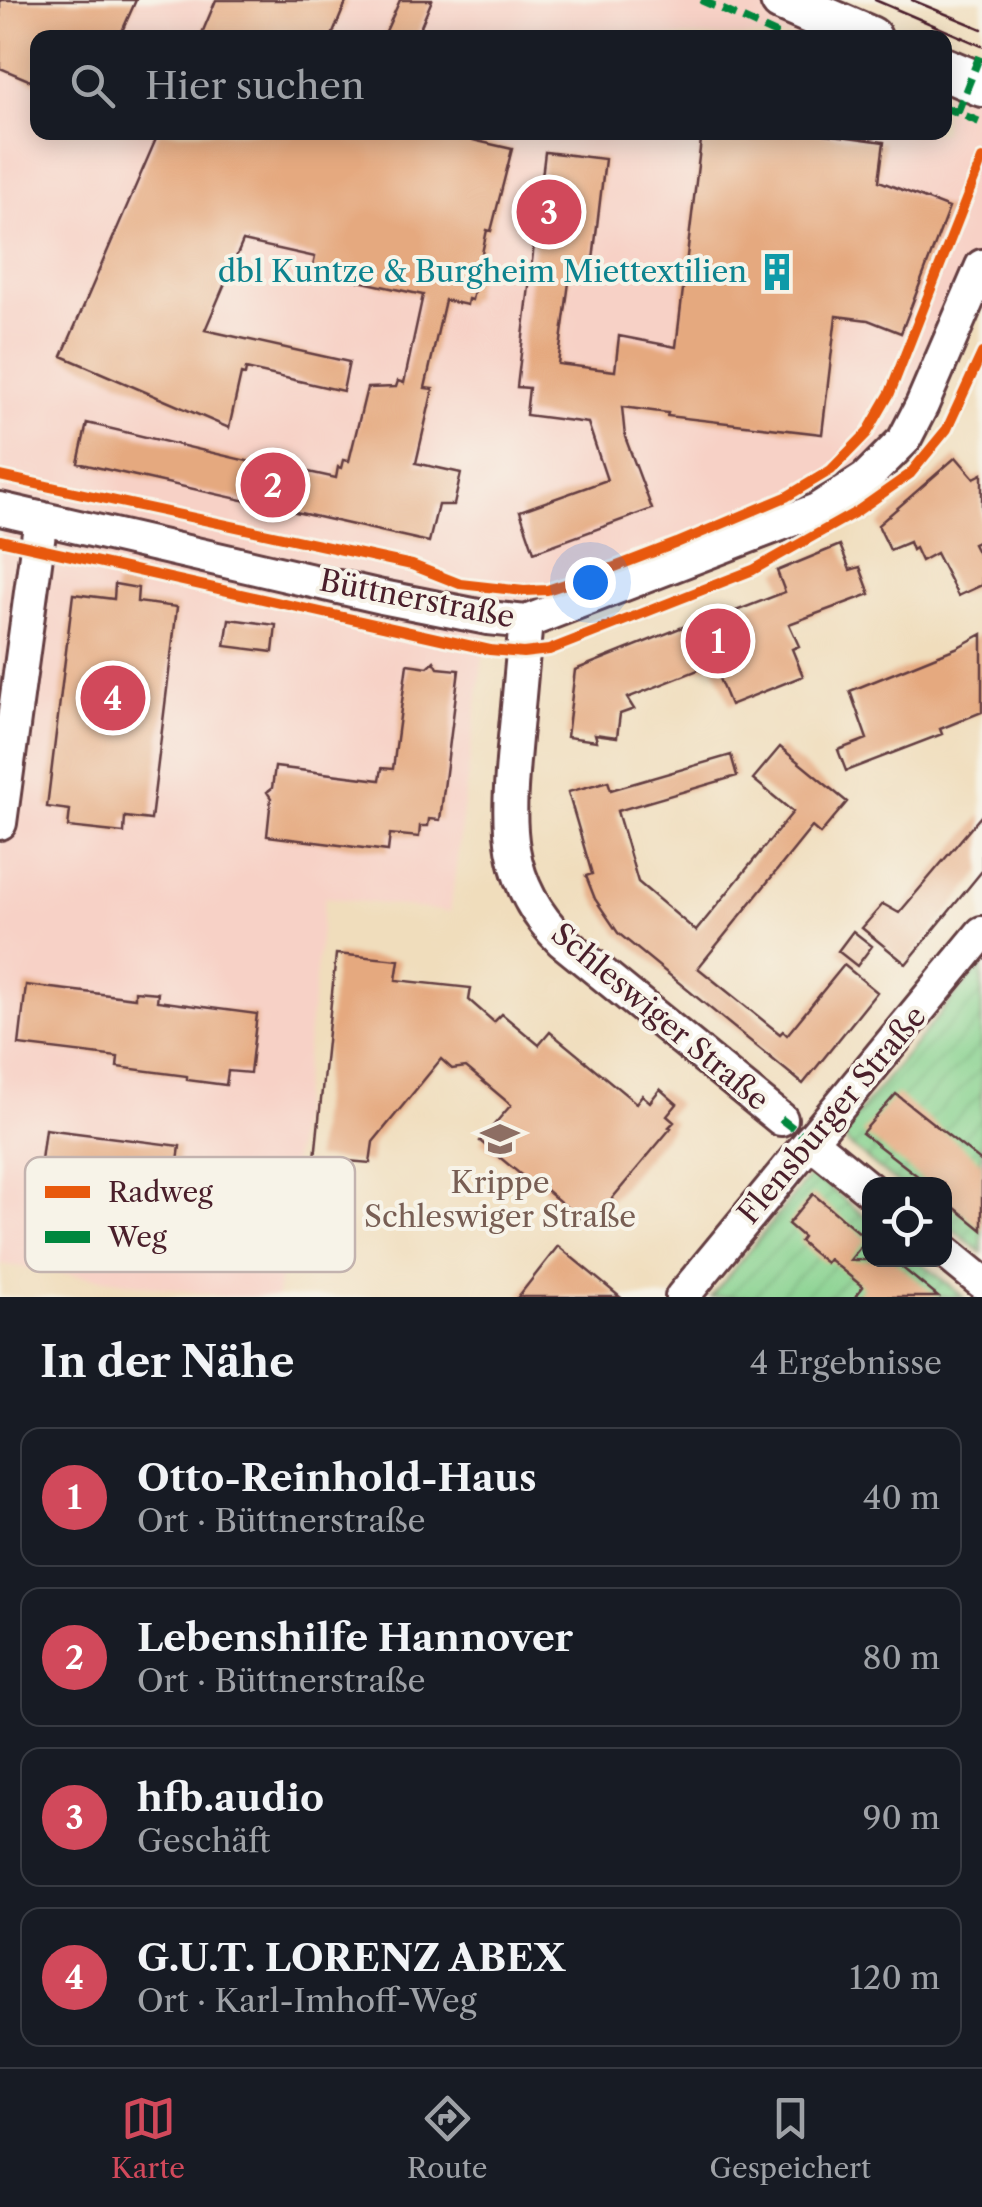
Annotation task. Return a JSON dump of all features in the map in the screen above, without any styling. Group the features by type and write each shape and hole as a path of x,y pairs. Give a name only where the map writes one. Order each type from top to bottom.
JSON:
{"main road":[{"path":"782,0 851,30"},
{"path":"952,73 982,85"}],"street":[{"name":"Büttnerstraße","path":"0,509 382,597 526,622 817,510 866,478 904,440 982,266"},
{"path":"0,823 41,518"},
{"name":"Schleswiger Straße","path":"526,622 510,798 510,839 523,888 562,941 781,1118"},
{"name":"Flensburger Straße","path":"682,1297 982,933"},
{"path":"810,1141 862,1183"},
{"path":"952,1258 982,1282"}],"shaded area":[{"path":"0,0 782,0 853,30 30,30 30,140 952,140 952,72 982,85 982,266 922,405 817,510 488,618 450,912 325,897 294,1157 25,1157 25,1268 0,1264"},
{"path":"55,1272 280,1272 277,1297 228,1297"}],"green space":[{"path":"982,963 982,1253 952,1229 952,1177 889,1177 848,1144 843,1135"},
{"path":"812,1173 862,1214 862,1267 927,1267 964,1297 711,1297"}],"building":[{"path":"0,0 136,0 123,30 30,30 30,81 0,68"},
{"path":"216,0 347,0 334,30 203,30"},
{"path":"400,0 432,0 419,30 387,30"},
{"path":"156,140 473,140 512,149 491,231 487,230 472,300 468,299 467,305 445,300 425,388 433,389 416,463 461,473 454,505 438,505 429,542 78,463 87,423 285,470 286,467 336,478 343,460 349,461 367,388 404,383 423,295 312,271 315,257 243,241 205,330 349,362 343,391 246,369 245,375 241,374 229,428 62,356"},
{"path":"701,140 884,142 879,181 949,208 901,333 868,320 836,316 822,434 622,407 625,437 652,509 534,552 520,511 607,480 588,423 526,415 529,388 517,387 545,152 605,159 591,277 570,275 558,364 615,371 619,336 676,347"},
{"path":"956,457 974,478 982,474 982,540 973,544 982,562 982,585 958,596 936,553 921,561 909,542 890,550 878,525"},
{"path":"840,545 850,570 860,567 870,594 789,624 799,646 792,649 803,676 730,705 713,664 627,698 634,709 620,714 617,737 595,734 597,741 567,737 575,670 690,624 692,628 785,592 777,571"},
{"path":"115,584 138,588 137,602 177,607 151,820 125,817 124,833 68,827 70,810 47,807 73,594 114,599"},
{"path":"229,619 276,625 273,652 225,646"},
{"path":"982,634 982,712 940,729 942,734 846,771 838,750 867,739 850,691"},
{"path":"434,661 438,668 459,670 440,820 429,819 428,826 420,826 419,837 390,834 388,851 267,836 271,798 267,792 272,788 275,767 380,780 382,768 393,769 407,664 428,667"},
{"path":"780,747 847,802 820,834 812,827 698,968 780,1034 783,1031 787,1035 844,965 877,992 803,1084 618,933 595,899 586,876 592,874 568,792 608,781 611,790 731,755 737,776 617,811 638,882 696,931 793,812 753,779"},
{"path":"982,815 982,871 906,964 862,928 883,904 899,913"},
{"path":"853,931 872,946 857,966 838,951"},
{"path":"336,954 399,960 396,980 471,988 469,1000 494,1022 502,1014 539,1045 550,1032 636,1103 642,1095 650,1102 660,1089 677,1104 667,1116 674,1122 671,1128 589,1226 480,1141 511,1105 466,1067 452,1069 441,1059 373,1142 370,1163 355,1162 355,1157 315,1157"},
{"path":"26,985 135,998 135,991 158,993 157,1001 257,1014 250,1073 228,1071 226,1085 117,1067 118,1057 19,1045"},
{"path":"896,1094 982,1162 982,1230 952,1206 952,1177 919,1177 862,1133"},
{"path":"45,1129 180,1146 179,1157 41,1157"},
{"path":"813,1194 862,1235 862,1245 850,1260 862,1260 862,1267 902,1267 938,1297 855,1297 863,1287 829,1259 826,1263 810,1250 800,1241 803,1237 788,1224"},
{"path":"558,1246 620,1297 518,1297"}],"tram line":[{"path":"875,0 945,30"},
{"path":"912,0 982,29"},
{"path":"952,33 982,46"}],"marked path":[{"path":"701,0 767,30"},
{"path":"957,113 982,50"},
{"path":"952,110 982,123"},
{"path":"781,1119 810,1141"}],"cycle path":[{"path":"0,476 412,565 460,584 547,590 677,543 786,497 831,470 867,433 890,393 982,159"},
{"path":"0,540 490,650 549,650 753,570 856,512 910,474 947,429 982,353"}],"place":[{"name":"hfb.audio","path":"549,212"},
{"name":"dbl Kuntze & Burgheim Miettextilien","path":"777,272"},
{"name":"Lebenshilfe Hannover","path":"273,485"},
{"name":"Otto-Reinhold-Haus","path":"718,641"},
{"name":"G.U.T. LORENZ ABEX","path":"113,698"},
{"name":"Krippe Schleswiger Straße","path":"500,1139"}]}
